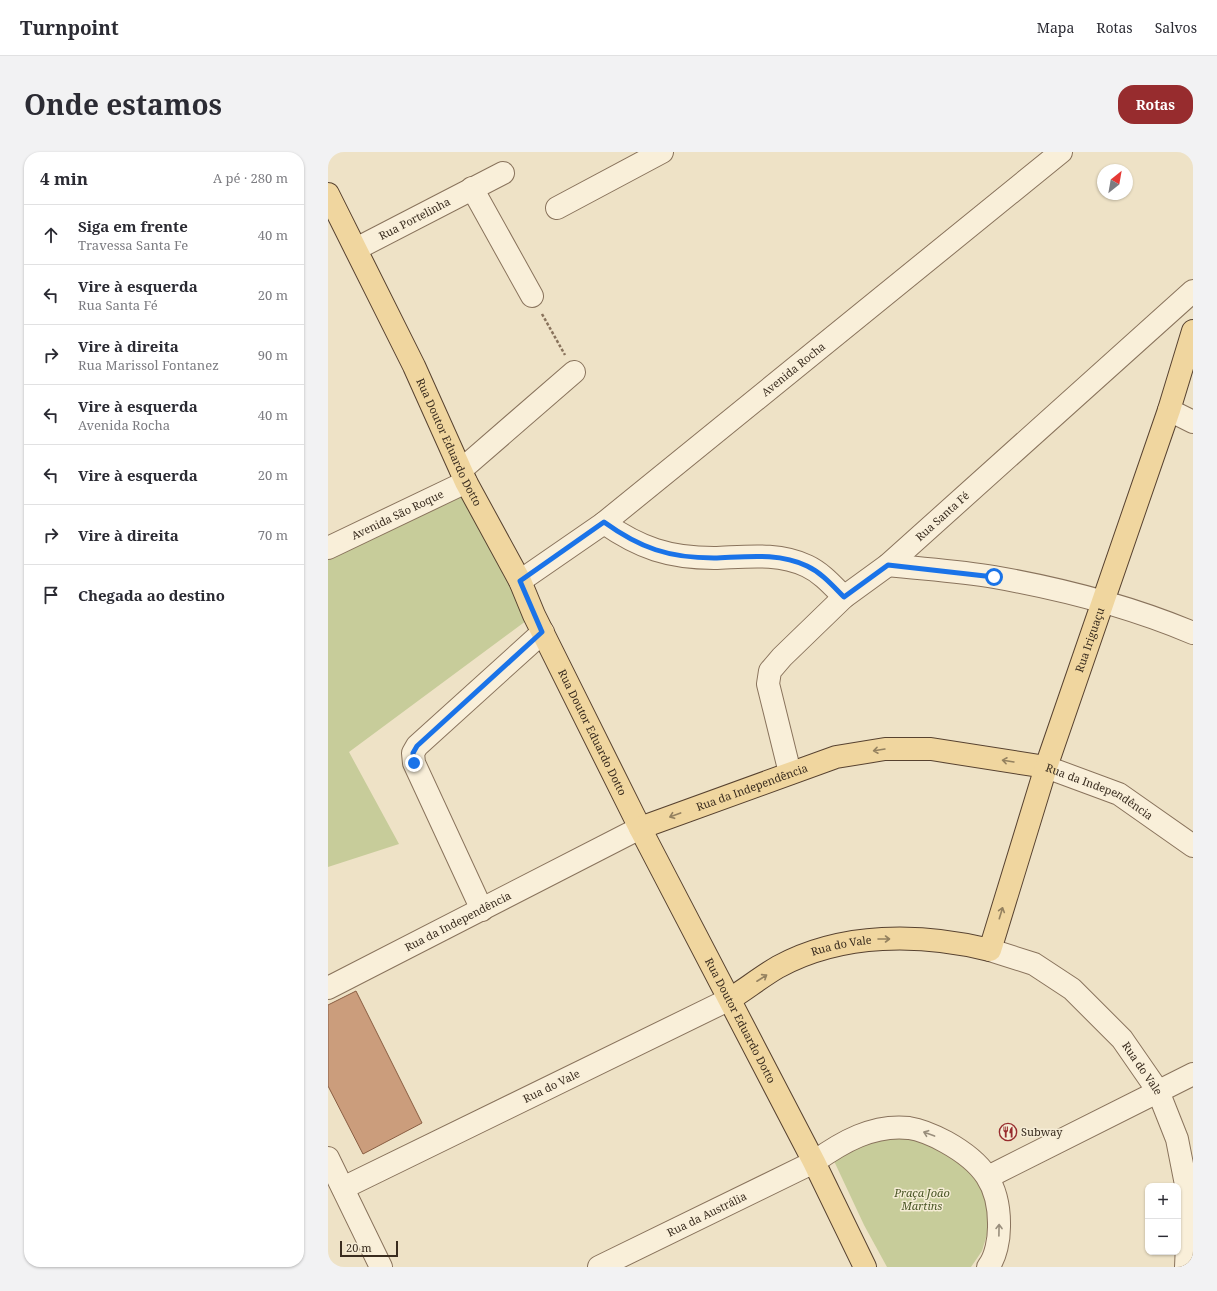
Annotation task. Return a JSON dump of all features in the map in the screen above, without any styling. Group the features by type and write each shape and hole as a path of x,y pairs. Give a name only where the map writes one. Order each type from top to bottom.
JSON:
{"main road":[{"name":"Rua Doutor Eduardo Dotto","path":"328,194 467,470 520,581 542,632 640,828 814,1162 865,1267"},
{"name":"Rua Iriguaçu","path":"990,950 1046,767 1169,410 1193,331"},
{"name":"Rua da Independência","path":"640,828 836,757 885,749 931,749 1046,767"},
{"name":"Rua do Vale","path":"730,999 778,967 812,952 868,939 929,939 990,950"}],"street":[{"path":"557,208 663,152"},
{"name":"Avenida Rocha","path":"520,581 604,522 1061,152"},
{"name":"Rua Portelinha","path":"356,249 503,173"},
{"path":"472,188 532,296"},
{"name":"Rua Santa Fé","path":"790,773 768,684 770,671 782,657 844,597 888,565 1193,290"},
{"name":"Avenida São Roque","path":"328,548 467,470 574,372"},
{"path":"1169,410 1193,422"},
{"path":"604,522 628,539 662,552 690,557 714,558 763,556 806,566 818,573 844,597"},
{"path":"888,565 994,577 1104,601 1159,619 1193,633"},
{"path":"482,910 414,763 413,753 417,746 542,632"},
{"name":"Rua da Independência","path":"1046,767 1119,794 1193,846"},
{"name":"Rua da Independência","path":"328,988 640,828"},
{"name":"Rua do Vale","path":"990,950 1034,964 1072,989 1122,1039 1158,1091 1177,1139 1189,1200 1186,1267"},
{"name":"Rua do Vale","path":"343,1188 730,999"},
{"path":"988,1177 1193,1074"},
{"path":"814,1162 832,1149 856,1136 880,1129 909,1128 932,1135 964,1152 978,1163 988,1177 996,1194 1000,1217 999,1238 988,1267"},
{"path":"328,1158 381,1267"},
{"name":"Rua da Austrália","path":"599,1267 814,1162"}],"path":[{"path":"532,296 574,372"}],"green space":[{"path":"469,487 534,615 349,752 399,844 328,867 328,557"},
{"name":"Praça João Martins","path":"883,1125 957,1143 988,1198 989,1228 982,1251 971,1267 887,1267 864,1225 834,1161"}],"building":[{"path":"356,991 422,1123 363,1154 328,1086 328,1005"}],"place":[{"name":"Subway","path":"1008,1132"}],"route":[{"path":"414,763 413,753 417,746 542,632 520,581 604,522 628,539 662,552 690,557 714,558 763,556 806,566 818,573 844,597 888,565 994,577"}]}
